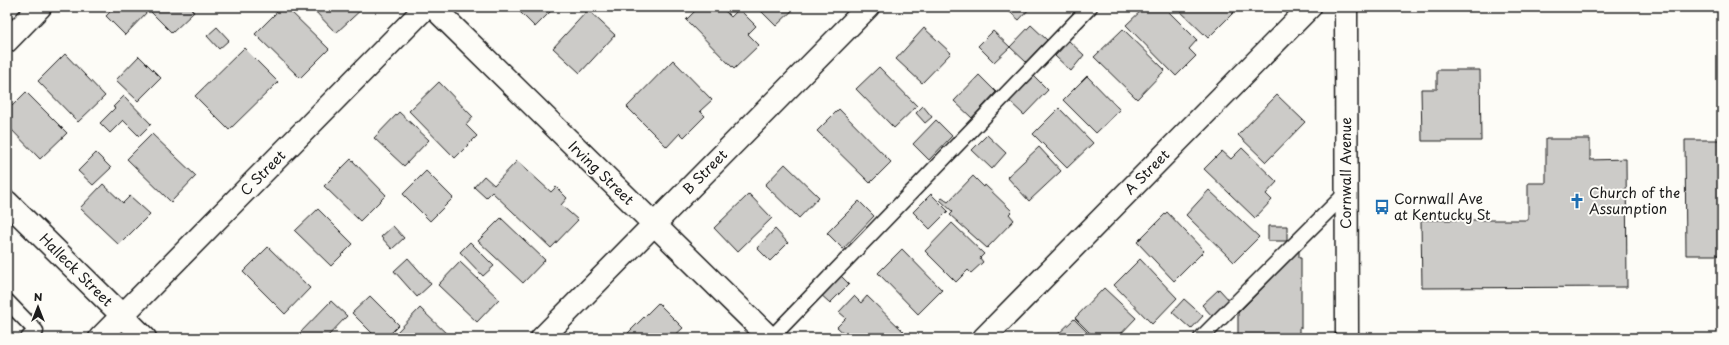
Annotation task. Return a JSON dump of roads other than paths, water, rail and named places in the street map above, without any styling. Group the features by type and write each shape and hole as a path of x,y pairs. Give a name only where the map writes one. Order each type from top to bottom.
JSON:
{"street":[{"path":"7,41 40,7"},
{"name":"C Street","path":"100,338 426,7"},
{"name":"Irving Street","path":"433,7 770,338"},
{"name":"B Street","path":"542,338 868,7"},
{"name":"A Street","path":"984,338 1310,7"},
{"name":"Cornwall Avenue","path":"1346,7 1347,338"},
{"name":"Halleck Street","path":"7,202 145,338"}],"lane":[{"path":"770,338 1090,7"},
{"path":"1201,338 1346,193"},
{"path":"7,301 36,331 28,338"}],"place":[{"name":"Church of the Assumption","path":"1577,201"},
{"name":"Cornwall Ave at Kentucky St","path":"1382,207"}]}
